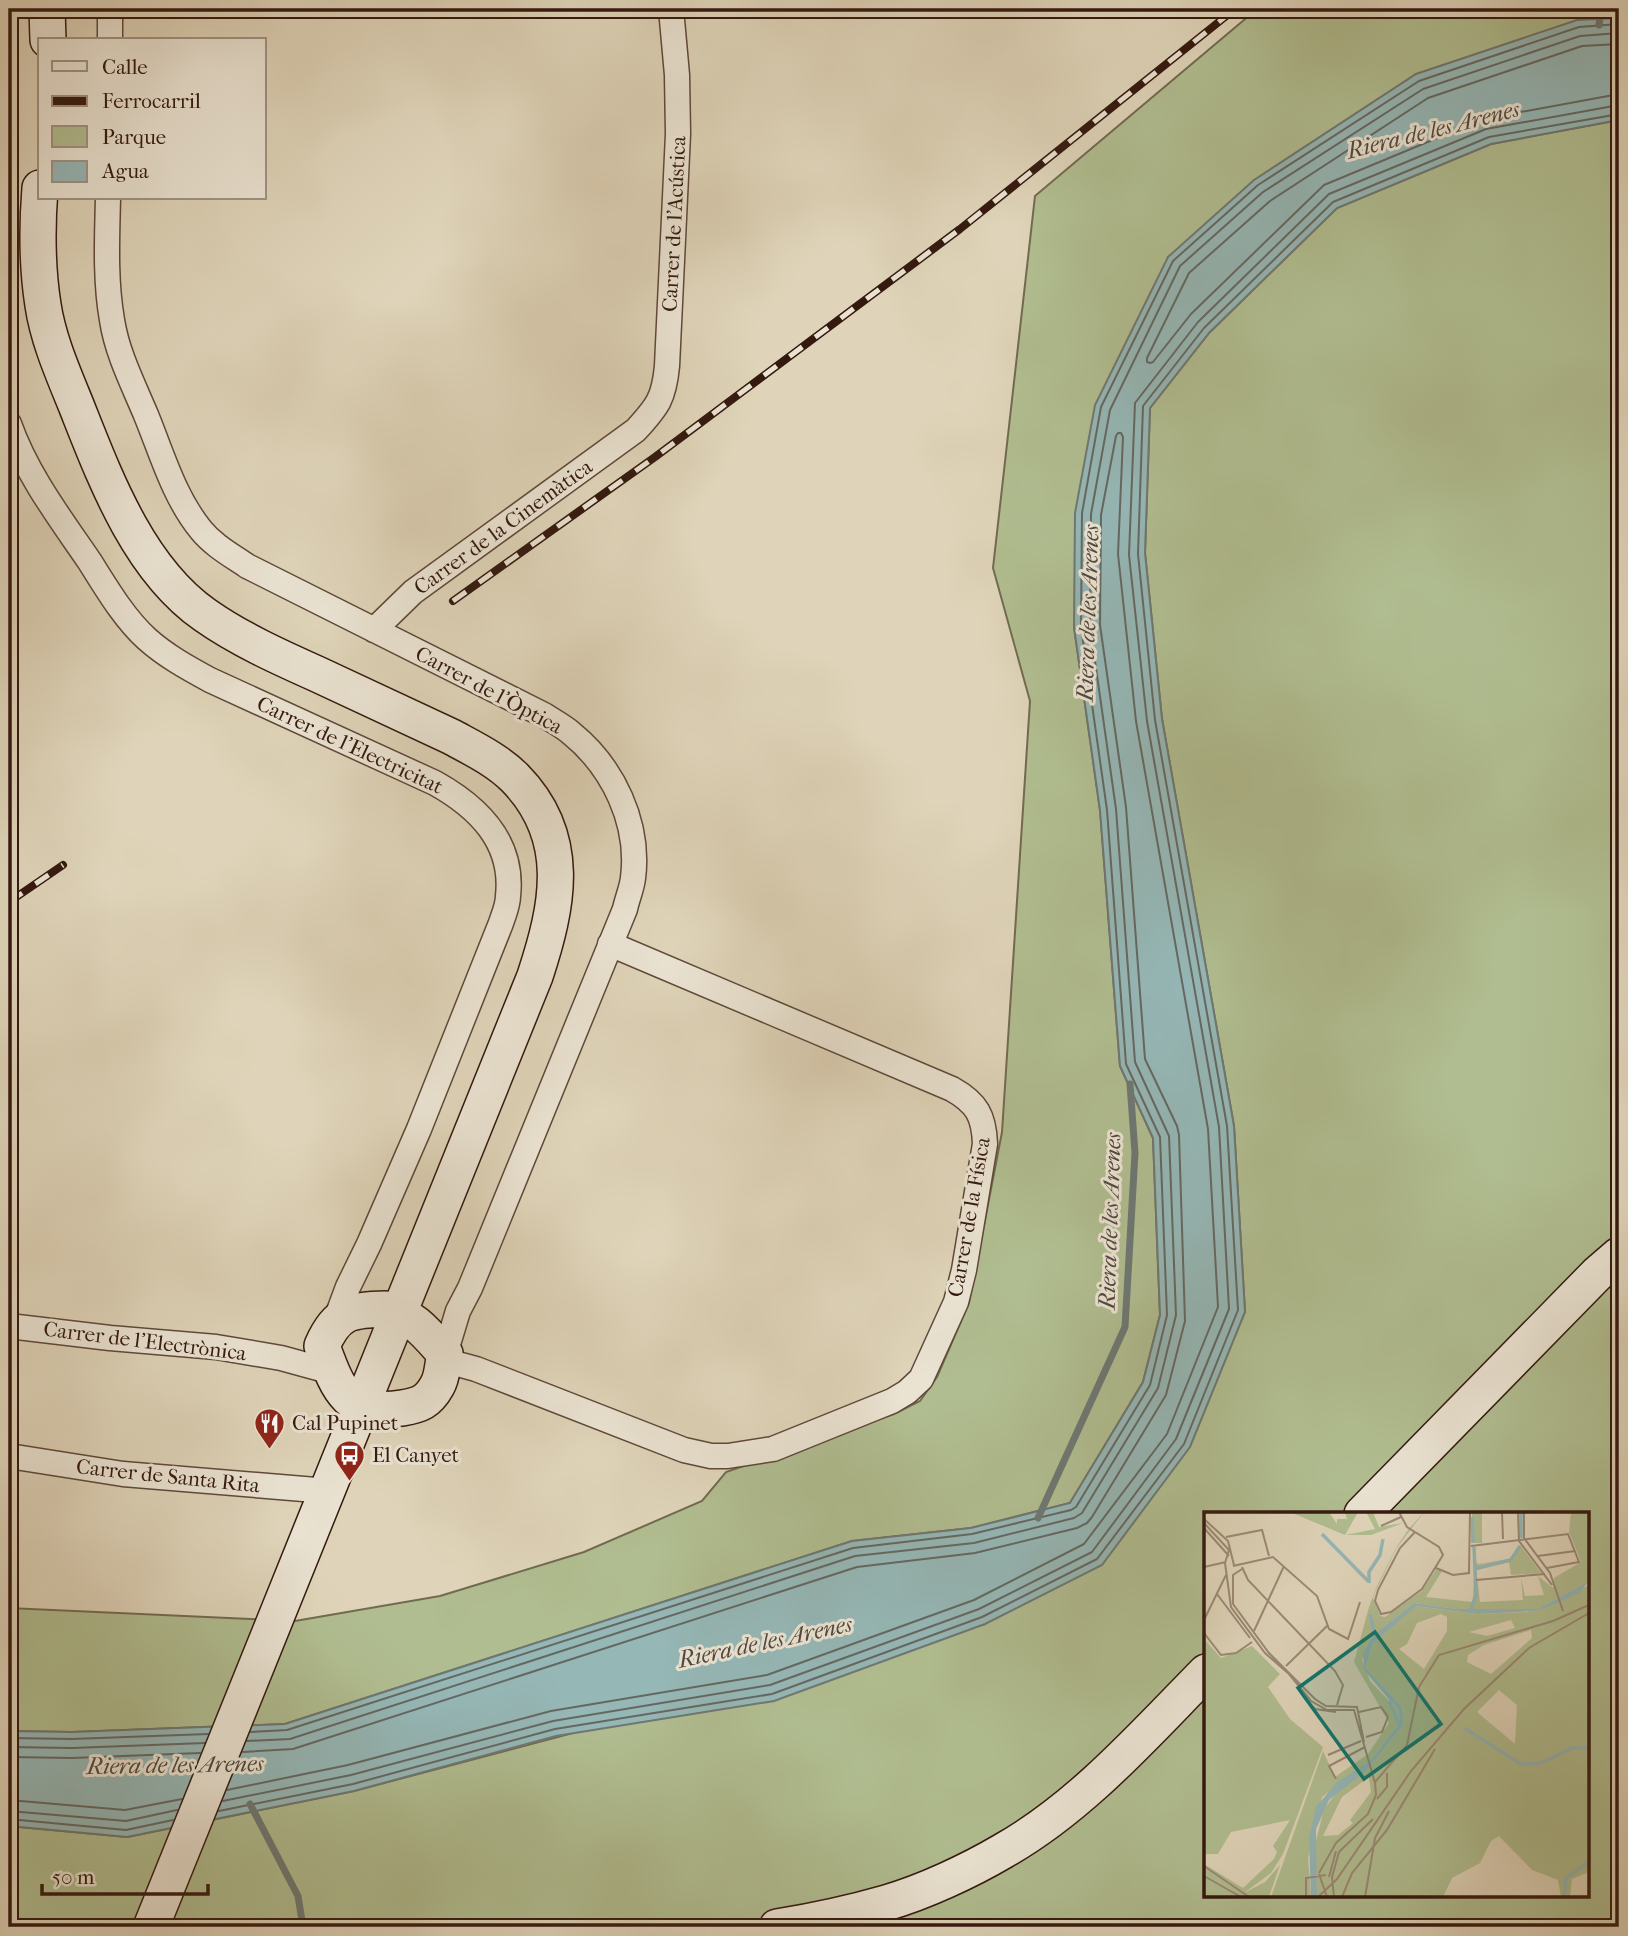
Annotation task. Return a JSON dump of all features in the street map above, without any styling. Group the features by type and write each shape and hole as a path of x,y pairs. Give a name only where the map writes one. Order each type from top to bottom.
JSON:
{"street":[{"path":"47,9 48,38"},
{"path":"110,9 110,38"},
{"name":"Carrer de l'Acústica","path":"636,430 654,410 665,388 667,366 678,134 677,75 671,9"},
{"path":"39,200 38,234 43,305 53,344 108,482 132,530 153,562 176,590 204,614 237,635 452,737 501,766 516,779 541,814 550,836 556,886 545,946 417,1333 362,1407 154,1921"},
{"name":"Carrer de l'Òptica","path":"108,200 107,290 121,355 174,484 186,509 202,531 247,566 544,715 570,732 596,757 612,779 623,802 630,827 634,855 633,879 625,909 470,1288 458,1311 417,1333"},
{"name":"Carrer de l'Electricitat","path":"9,425 23,460 39,486 123,612 146,638 175,661 210,680 458,796 478,813 494,833 503,854 509,875 508,898 501,923 419,1129 348,1287 330,1347"},
{"name":"Carrer de la Cinemàtica","path":"374,630 413,592 636,430"},
{"name":"Carrer de la Física","path":"417,1333 476,1369 684,1450 711,1456 773,1449 892,1401 907,1392 926,1371 956,1302 964,1270 985,1144 985,1126 978,1110 967,1097 952,1089 610,944"},
{"name":"Carrer de l'Electricitat","path":"369,1244 363,1276 417,1333"},
{"path":"1364,1512 1619,1255"},
{"path":"348,1312 417,1333 444,1368 439,1383 419,1405 377,1410 362,1407 348,1398 338,1386 330,1347 348,1312"},
{"name":"Carrer de l'Electrònica","path":"9,1326 216,1347 281,1358 303,1349 330,1347"},
{"name":"Carrer de Santa Rita","path":"9,1456 123,1474 328,1491"},
{"path":"777,1927 887,1903 934,1885 1003,1851 1086,1790 1204,1674"}],"green space":[{"path":"1257,9 1619,9 1619,18 1577,20 1168,257 1074,627 1100,810 1120,1066 1153,1138 1160,1315 1143,1382 1070,1503 971,1528 852,1541 285,1724 72,1732 9,1731 9,1608 295,1621 440,1596 584,1552 702,1501 726,1472 894,1414 920,1401 937,1377 969,1303 1002,1132 1030,701 993,568 1035,196"},
{"path":"1619,120 1619,1927 50,1927 9,1924 9,1826 127,1837 354,1791 985,1624 1245,1312 1234,1126 1162,719 1145,553 1150,408 1209,333 1337,208 1491,144"}],"water":[{"path":"1619,18 1619,120 1491,144 1337,208 1209,333 1150,408 1145,553 1162,719 1234,1126 1245,1312 1190,1447 1102,1565 985,1624 774,1701 556,1736 354,1791 127,1837 9,1826 9,1731 72,1732 285,1724 852,1541 971,1528 1070,1503 1143,1382 1160,1315 1153,1138 1120,1066 1100,810 1074,627 1075,513 1095,405 1168,257 1254,180 1416,74 1577,20"}],"waterway":[{"path":"1599,25 1601,9"},
{"name":"Riera de les Arenes","path":"1038,1518 1125,1327 1135,1153 1130,1084"},
{"path":"250,1804 298,1896 303,1927"}],"railway":[{"path":"453,601 655,457 960,229 1235,9"},
{"path":"9,902 63,865"}],"place":[{"name":"Cal Pupinet","path":"269,1450"},
{"name":"El Canyet","path":"349,1482"}]}
